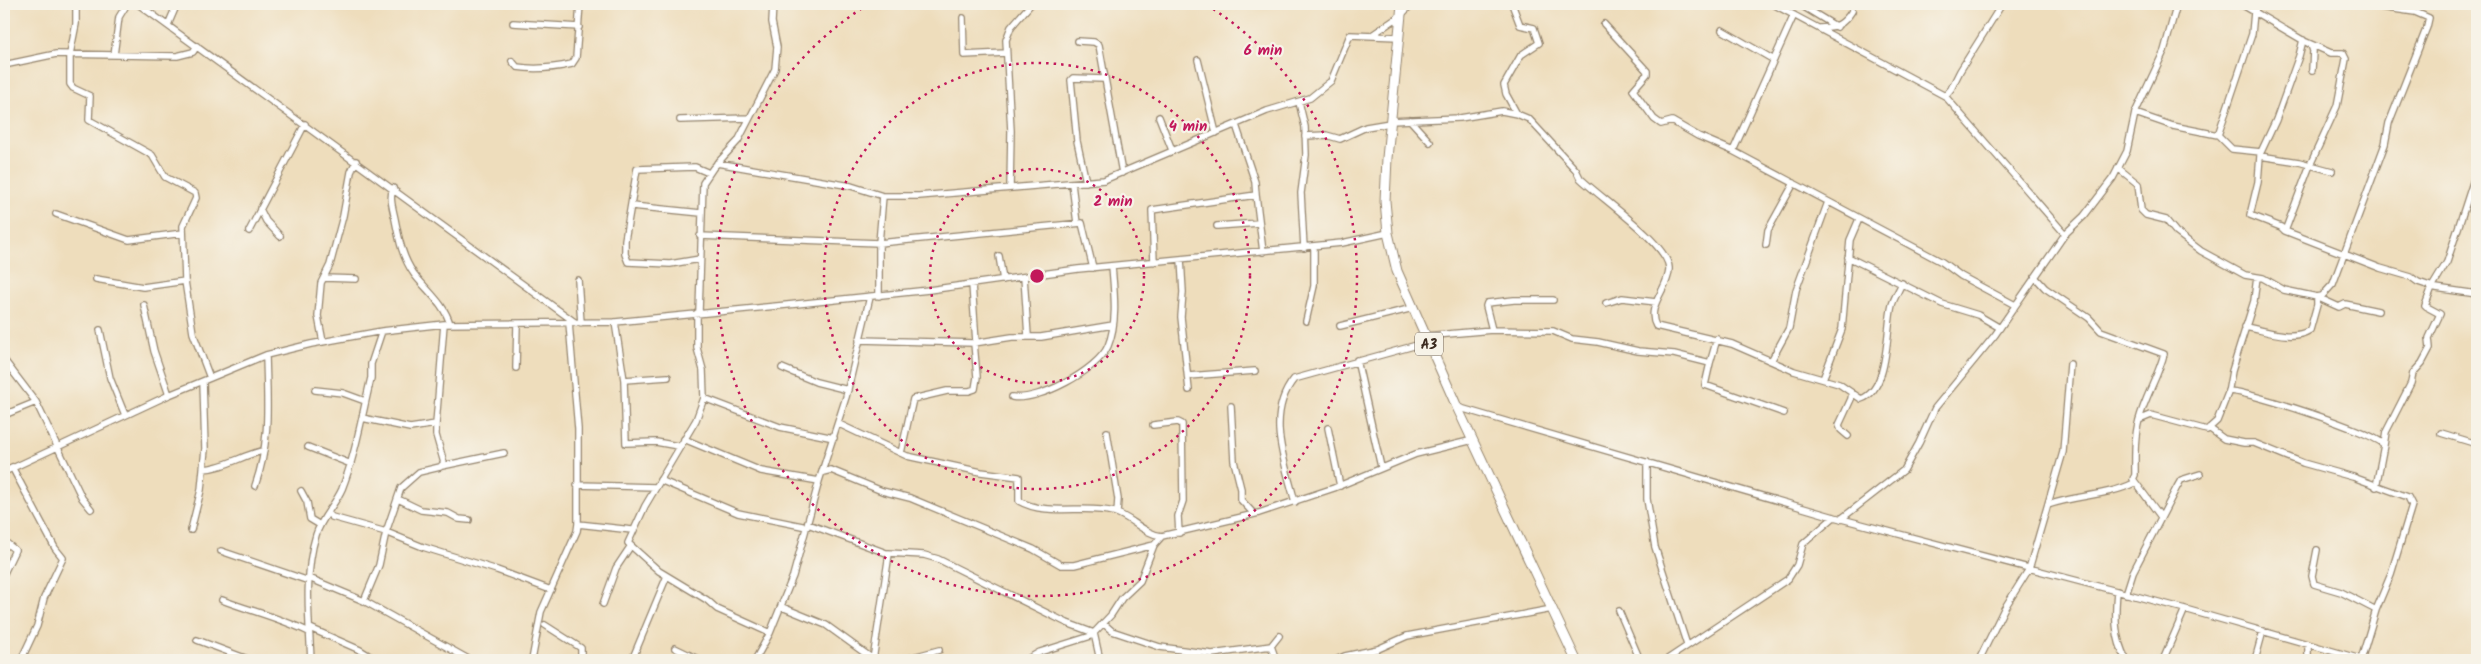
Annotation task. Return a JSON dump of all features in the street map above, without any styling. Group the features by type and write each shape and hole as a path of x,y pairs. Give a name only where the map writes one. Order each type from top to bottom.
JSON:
{"highway":[{"name":"A3","path":"1402,4 1390,122 1385,201 1388,233 1397,271 1457,407 1576,660"}],"street":[{"path":"76,4 76,24 70,54 70,84 73,88 90,96 87,115 89,120 152,155 165,177 195,194 183,232 185,281 193,333 210,378"},
{"path":"114,55 119,17 127,4"},
{"path":"138,4 579,323"},
{"path":"168,25 177,4"},
{"path":"512,61 517,67 541,68 572,64 576,58 580,4"},
{"path":"770,633 717,609 707,600 667,576 628,543 632,530 700,410 704,398 702,370 696,348 703,183 709,173 738,141 771,77 776,62 772,4"},
{"path":"1010,188 1011,130 1006,40 1011,26 1031,4"},
{"path":"1372,35 1400,16 1412,4"},
{"path":"1512,4 1520,24 1534,28 1539,44 1521,55 1504,85 1506,94 1517,114"},
{"path":"1773,4 1945,96 2065,234"},
{"path":"1799,4 1837,27"},
{"path":"1945,96 2002,4"},
{"path":"1841,519 1904,470 1920,443 1935,408 2000,328 2065,234 2084,216 2118,168 2127,151 2135,113 2164,51 2178,4"},
{"path":"2241,4 2305,41 2331,53 2342,53 2346,59 2337,106 2310,165 2285,231"},
{"path":"2218,135 2252,34 2254,12 2258,4"},
{"path":"2317,297 2322,296 2333,284 2385,144 2389,123 2429,18 2415,12 2359,4"},
{"path":"1818,28 1837,27 1845,22 1852,11"},
{"path":"1733,151 1794,15"},
{"path":"963,18 964,55 1006,53"},
{"path":"513,23 579,27"},
{"path":"1604,24 1647,71 1647,74 1633,90 1654,120 1661,124 1672,121 1698,136 1733,151 1942,262 1961,276 2016,304"},
{"path":"1722,30 1774,60"},
{"path":"718,163 851,186 883,196 1072,184 1104,180 1268,111 1310,98 1331,81 1348,37 1355,34 1398,37"},
{"path":"1078,41 1094,42 1099,46 1122,173"},
{"path":"2305,41 2313,51 2312,70"},
{"path":"2305,41 2276,120 2260,154 2258,182 2250,215 2343,254 2380,268 2411,276 2418,282 2432,287 2477,294"},
{"path":"4,65 56,54 177,56 193,52 197,46"},
{"path":"1198,60 1216,133"},
{"path":"1086,182 1077,141 1071,80 1073,78 1104,79"},
{"path":"1299,102 1306,155 1301,193 1304,248"},
{"path":"1305,136 1326,135 1340,139 1366,127 1390,122 1460,118 1502,111 1529,118 1563,154 1586,185 1614,206 1659,248 1669,264 1669,270 1653,314 1656,326 1717,339 1802,374 1839,384 1853,397 1865,398 1880,375 1886,351 1892,305 1902,283"},
{"path":"2135,113 2173,126 2218,135 2232,149 2332,171"},
{"path":"1159,117 1172,150"},
{"path":"680,120 749,118"},
{"path":"1410,120 1430,142"},
{"path":"250,231 305,124"},
{"path":"1236,124 1255,182 1263,252"},
{"path":"323,342 318,316 321,283 343,216 351,172 356,162"},
{"path":"700,259 670,264 628,262 625,254 625,240 637,169 695,167 709,173"},
{"path":"2118,168 2138,184 2141,210 2146,215 2166,220 2176,232 2201,251 2245,275 2257,277 2284,290 2317,297 2339,307 2346,304 2378,311"},
{"path":"2376,487 2386,432 2411,383 2413,373 2422,363 2430,348 2429,338 2440,314 2425,306 2432,287 2447,262 2477,170"},
{"path":"1766,245 1768,230 1794,183"},
{"path":"1072,184 1077,223"},
{"path":"393,188 391,197 393,211 404,256 415,275 440,303 447,324 436,424 436,435 444,462 442,466"},
{"path":"1154,262 1152,210 1256,195"},
{"path":"879,296 879,243 883,196"},
{"path":"1771,361 1788,328 1796,290 1828,202"},
{"path":"632,206 701,213"},
{"path":"260,209 266,221 280,236"},
{"path":"56,214 129,240 183,232"},
{"path":"1823,379 1842,329 1851,236 1859,219"},
{"path":"700,236 879,243 1082,223 1093,268"},
{"path":"1217,226 1259,223"},
{"path":"4,472 58,445 169,395 266,355 382,331 447,324 615,322 879,296 1093,268 1314,247 1366,240 1388,233"},
{"path":"1306,321 1312,304 1314,286 1314,247"},
{"path":"999,256 1003,280"},
{"path":"1848,257 1945,305 1978,315 2000,328"},
{"path":"1181,259 1183,292 1181,317 1189,390"},
{"path":"1012,397 1032,396 1058,389 1104,354 1110,340 1113,325 1112,266"},
{"path":"1024,277 1028,309 1028,336"},
{"path":"2035,277 2045,288 2089,318 2102,331 2164,354 2160,370 2139,420 2134,483"},
{"path":"2209,428 2217,421 2228,391 2254,301 2257,277"},
{"path":"324,278 356,279"},
{"path":"96,279 143,287 185,281"},
{"path":"578,280 579,323"},
{"path":"901,453 913,399 946,391 969,392 975,389 977,377 972,284"},
{"path":"755,660 782,607 808,525 819,480 839,424 870,296"},
{"path":"2245,327 2287,335 2305,333 2310,330 2317,297"},
{"path":"1606,303 1622,298 1656,302"},
{"path":"1492,330 1486,306 1487,303 1514,300 1553,300"},
{"path":"144,305 154,351 169,395"},
{"path":"1340,326 1413,308"},
{"path":"615,322 624,380 626,443 656,442 678,446"},
{"path":"532,660 541,612 577,531 578,524 578,428 569,323"},
{"path":"516,368 517,324"},
{"path":"859,340 975,342 1028,336 1041,337 1113,325"},
{"path":"100,330 110,378 125,415"},
{"path":"1295,502 1278,426 1278,413 1283,395 1294,380 1427,339 1492,330 1553,331 1572,339 1598,342 1638,351 1674,354 1710,363"},
{"path":"311,660 309,580 314,545 320,524 339,495 351,464 371,378 371,364 382,331"},
{"path":"1717,339 1705,385 1784,413"},
{"path":"255,486 261,470 262,451 268,432 266,355"},
{"path":"4,360 36,402 82,498 90,509"},
{"path":"1357,360 1381,467"},
{"path":"1979,660 2004,610 2029,569 2063,452 2070,364"},
{"path":"782,368 816,382 848,390"},
{"path":"1188,376 1255,371"},
{"path":"624,380 668,377"},
{"path":"191,530 201,490 203,469 205,422 203,381"},
{"path":"315,390 343,393 366,401"},
{"path":"2228,391 2234,390 2278,402 2367,434 2381,441 2384,445"},
{"path":"1848,436 1841,430 1839,425 1853,397"},
{"path":"704,398 780,428 834,438"},
{"path":"4,415 36,402"},
{"path":"1231,406 1234,461 1241,488 1241,500 1254,514"},
{"path":"1457,407 1841,519 2185,609 2362,660 2376,610 2391,574 2412,505 2408,497 2376,487 2353,477 2302,463 2254,443 2224,439 2209,428 2151,415 2139,420"},
{"path":"362,418 410,428 436,424"},
{"path":"1154,425 1178,422 1182,424 1183,501 1178,516 1179,533"},
{"path":"839,424 901,453 981,472 1019,477 1017,498 1028,505 1060,510 1117,513 1152,534 1162,536 1295,502 1340,486 1381,467 1416,454 1473,440"},
{"path":"1328,428 1340,486"},
{"path":"1108,432 1118,499 1117,513"},
{"path":"2441,433 2477,444"},
{"path":"684,439 761,471 819,480"},
{"path":"308,447 351,464"},
{"path":"203,469 222,467 237,458 262,451"},
{"path":"364,601 379,565 386,532 401,488 406,481 419,472 504,453"},
{"path":"1647,462 1646,499 1654,547 1687,645"},
{"path":"826,463 831,470 882,491 910,498 1033,549 1061,565 1074,565 1154,545"},
{"path":"12,467 55,548 63,558 44,598 41,614 22,658 31,660"},
{"path":"823,472 831,470"},
{"path":"2126,594 2133,572 2181,480 2200,474"},
{"path":"660,480 738,513 808,525 888,552 919,554 938,559 1067,623 1094,633"},
{"path":"2048,505 2063,500 2120,489 2134,483"},
{"path":"2134,483 2145,492 2161,517"},
{"path":"577,485 656,487"},
{"path":"301,491 307,502 310,519 320,524"},
{"path":"398,499 421,510 448,513 456,518 469,520"},
{"path":"328,513 342,520 386,532 423,547 552,590"},
{"path":"1666,660 1788,579 1798,565 1803,544 1834,517"},
{"path":"578,524 632,530"},
{"path":"1026,660 1040,652 1086,639 1094,633 1122,598 1140,581 1154,545 1162,536"},
{"path":"4,541 15,550 4,573"},
{"path":"603,604 616,568 630,546"},
{"path":"2317,550 2312,576 2314,584 2341,592 2376,610"},
{"path":"221,551 309,580 364,601 470,660"},
{"path":"782,607 826,625 873,660 889,561 888,552"},
{"path":"632,660 667,576"},
{"path":"2117,592 2118,640 2126,659"},
{"path":"222,600 310,630 360,650 376,660"},
{"path":"1336,660 1345,656 1378,649 1407,636 1552,609"},
{"path":"2163,660 2185,609"},
{"path":"1620,611 1640,660"},
{"path":"1103,623 1112,630 1160,646 1194,652 1226,653 1271,646 1280,636"},
{"path":"545,625 581,648 581,660"},
{"path":"2255,660 2263,631"},
{"path":"1094,633 1100,660"},
{"path":"197,640 250,660"},
{"path":"2308,644 2308,660"},
{"path":"1271,646 1276,660"},
{"path":"675,648 700,660"},
{"path":"902,660 939,650"},
{"path":"2167,653 2167,658 2170,660"}]}
